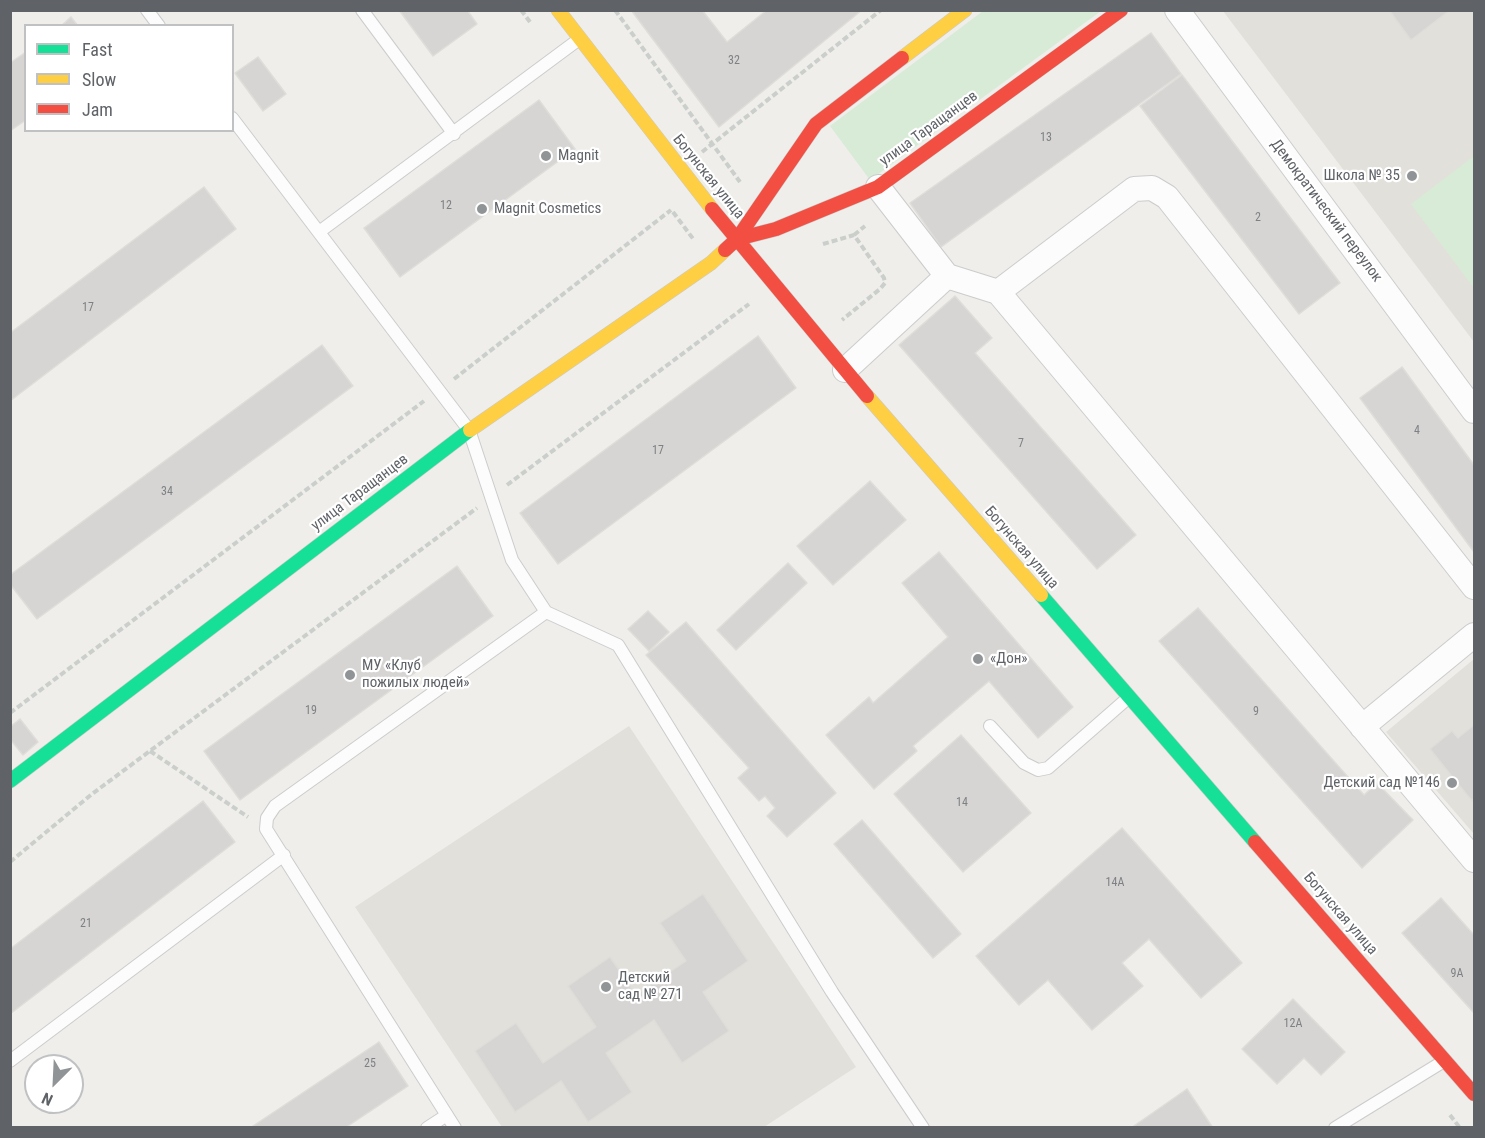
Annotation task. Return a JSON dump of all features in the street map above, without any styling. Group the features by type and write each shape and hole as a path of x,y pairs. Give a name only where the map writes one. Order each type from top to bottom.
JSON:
{"street":[{"name":"Богунская улица","path":"558,10 680,170 845,370 1474,1094"},
{"name":"улица Таращанцев","path":"10,781 470,430 711,263 736,239 759,210 816,124 965,10"},
{"name":"улица Таращанцев","path":"736,239 776,229 878,187 1121,10"},
{"name":"Демократический переулок","path":"1177,10 1474,411"},
{"path":"878,187 947,276 998,292 1474,860"},
{"path":"998,292 1134,189 1152,188 1167,197 1474,587"},
{"path":"845,370 947,276"},
{"path":"1362,728 1474,635"}],"lane":[{"path":"147,10 158,24"},
{"path":"362,10 454,134"},
{"path":"319,232 579,39"},
{"path":"234,121 470,430 512,560 546,612 618,645 832,992 923,1128"},
{"path":"455,1128 284,855 266,830 267,818 275,806 546,612"},
{"path":"990,726 1024,763 1038,770 1048,768 1129,697"},
{"path":"10,1061 284,855"},
{"path":"1335,1128 1445,1060"},
{"path":"427,1128 447,1115"}],"path":[{"path":"615,10 713,142 759,210"},
{"path":"680,170 881,10"},
{"path":"10,713 439,390 671,210"},
{"path":"820,245 854,235 884,278 885,283 880,289 841,319 867,349"},
{"path":"10,862 92,794 748,304"},
{"path":"150,751 266,830"}],"shaded area":[{"name":"Школа № 35","path":"1223,11 1474,11 1474,342"},
{"name":"Детский сад №146","path":"1474,659 1474,834 1386,732"},
{"name":"Детский сад № 271","path":"629,726 856,1067 764,1127 502,1127 355,907"}],"green space":[{"path":"983,11 1101,11 870,180 830,126"},
{"path":"1474,156 1474,288 1411,204"}],"building":[{"path":"399,10 467,10 477,24 433,56"},
{"path":"631,10 702,10 727,42 767,10 862,10 719,127"},
{"path":"1389,10 1450,10 1411,40"},
{"path":"71,17 76,24 63,24"},
{"path":"1151,33 1181,74 941,247 910,203"},
{"path":"24,53 24,121 10,131 10,63"},
{"path":"258,57 286,94 263,111 235,73"},
{"path":"1182,75 1340,283 1299,314 1140,106"},
{"path":"539,100 575,149 400,277 364,228"},
{"path":"204,187 236,229 10,401 10,333"},
{"path":"955,296 992,338 975,353 1136,535 1097,569 899,345"},
{"path":"758,336 796,388 558,564 520,513"},
{"path":"322,345 353,386 37,619 10,584 10,575"},
{"path":"1402,367 1474,465 1474,552 1360,398"},
{"path":"870,481 906,520 833,585 797,546"},
{"name":"«Дон»","path":"939,552 1073,707 1038,738 989,681 913,746 917,751 874,789 826,735 869,697 873,703 948,637 902,583"},
{"path":"788,563 807,583 736,650 717,630"},
{"path":"457,566 493,616 240,800 204,751"},
{"path":"1198,608 1364,795 1377,783 1413,820 1362,868 1159,641"},
{"path":"648,611 669,632 649,651 628,629"},
{"path":"686,622 836,793 787,837 767,816 775,808 765,796 759,801 738,778 749,768 646,655"},
{"path":"20,719 38,742 23,755 10,739 10,727"},
{"path":"1474,725 1474,798 1472,801 1430,749 1452,731 1458,738"},
{"path":"961,735 1031,813 963,872 894,794"},
{"path":"203,801 235,842 10,1014 10,949"},
{"path":"862,820 961,934 933,958 834,844"},
{"path":"1122,828 1242,963 1201,998 1149,939 1122,963 1143,986 1092,1030 1048,980 1019,1005 976,956"},
{"path":"703,894 748,961 703,992 729,1031 682,1063 654,1020 606,1053 632,1092 588,1122 561,1081 515,1112 475,1051 516,1023 543,1063 596,1027 568,986 610,957 636,995 686,961 660,923"},
{"path":"1441,898 1474,935 1474,1013 1402,933"},
{"path":"1293,999 1345,1052 1321,1075 1304,1058 1277,1084 1242,1049"},
{"path":"379,1042 408,1086 345,1128 250,1128"},
{"path":"1187,1089 1213,1128 1131,1128"}],"traffic: fast":[{"path":"10,781 470,430"},
{"path":"1041,595 1255,842"}],"traffic: slow":[{"path":"558,10 712,209"},
{"path":"902,58 965,10"},
{"path":"470,430 711,263 725,250"},
{"path":"867,396 1041,595"}],"traffic: jam":[{"path":"737,239 776,229 878,187 1121,10"},
{"path":"725,250 737,239 816,124 902,58"},
{"path":"712,209 867,396"},
{"path":"1255,842 1474,1094"}],"place":[{"name":"Magnit","path":"546,156"},
{"name":"Школа № 35","path":"1412,176"},
{"name":"Magnit Cosmetics","path":"482,209"},
{"name":"«Дон»","path":"978,659"},
{"name":"МУ «Клуб пожилых людей»","path":"350,675"},
{"name":"Детский сад №146","path":"1452,783"},
{"name":"Детский сад № 271","path":"606,987"}]}
